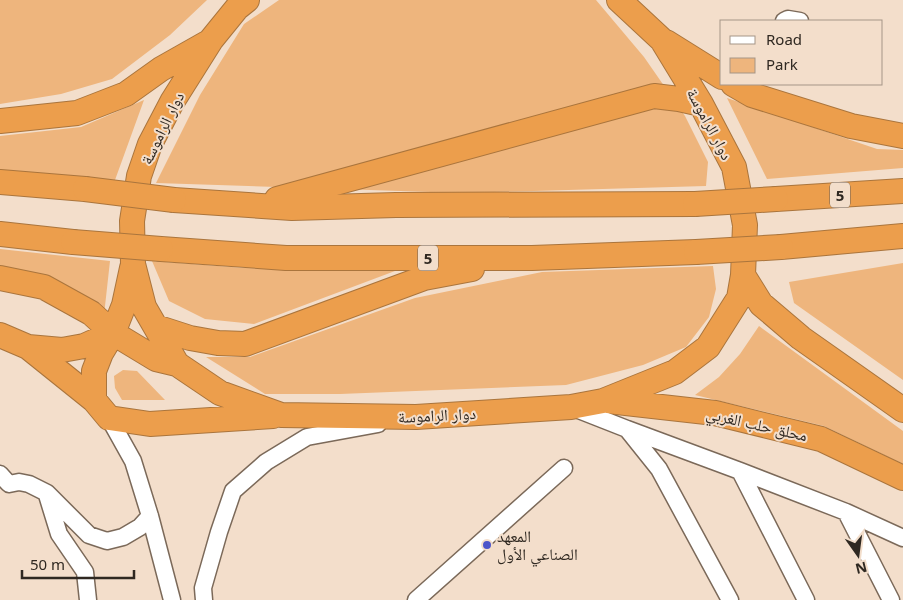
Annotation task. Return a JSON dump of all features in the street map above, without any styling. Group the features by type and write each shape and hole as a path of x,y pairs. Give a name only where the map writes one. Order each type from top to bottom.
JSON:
{"highway":[{"name":"دوار الراموسة","path":"243,3 211,40 172,102 150,144 139,176 132,221 133,264 144,307 177,364 220,393 281,415 416,418 571,407 603,401 675,372 708,347 739,298 743,275 745,225 734,167 701,104 662,40 619,0"},
{"path":"0,121 77,113 126,94 161,69 211,40"},
{"path":"662,40 720,76"},
{"path":"735,85 752,95 851,126 903,136"},
{"path":"247,205 283,197 654,96 701,104"},
{"name":"5","path":"0,182 85,189 174,200 292,208 396,205 695,204 903,191"},
{"name":"5","path":"0,234 73,242 286,258 532,258 781,248 903,236"},
{"path":"156,327 190,338 218,343 245,344 424,278 532,258"},
{"path":"94,400 94,371 100,353 113,333 124,305 133,264"},
{"path":"743,275 762,304 801,338 903,410"},
{"path":"0,278 44,287 91,313 113,333 156,359 177,364"},
{"path":"28,347 62,350 84,346 113,333"},
{"path":"0,335 28,347 94,400 109,418 150,424 281,415"},
{"name":"محلق حلب الغربي","path":"603,401 715,413 821,439 903,478"}],"street":[{"path":"571,407 846,512 903,538"},
{"path":"109,418 133,461 150,516 172,600"},
{"path":"204,600 203,588 233,491 266,462 306,437 416,418"},
{"path":"627,429 659,469 730,600"},
{"path":"416,600 564,468"},
{"path":"740,471 806,600"},
{"path":"0,474 8,484 19,482 29,484 47,493 89,535 107,540 122,538 140,527 150,516"},
{"path":"47,493 59,534 84,572 88,600"},
{"path":"846,512 891,600"}],"green space":[{"path":"0,0 207,0 170,35 112,79 61,94 0,104"},
{"path":"279,0 596,0 644,57 685,116 708,162 706,186 462,193 156,183 200,95 244,24"},
{"path":"727,98 877,149 903,150 903,168 767,179"},
{"path":"144,100 115,180 0,170 0,136 81,127"},
{"path":"0,249 110,261 104,315 0,268"},
{"path":"152,261 244,268 395,271 254,324 205,319 169,301"},
{"path":"903,263 903,380 794,303 789,282"},
{"path":"713,266 716,289 709,317 686,347 643,365 566,385 340,394 265,394 206,357 250,357 415,298 542,272"},
{"path":"759,326 903,431 903,464 824,426 695,395 719,377 740,354"},
{"path":"123,370 137,371 165,400 122,400 115,388 114,376"}],"place":[{"name":"المعهد الصناعي الأول","path":"487,545"}]}
